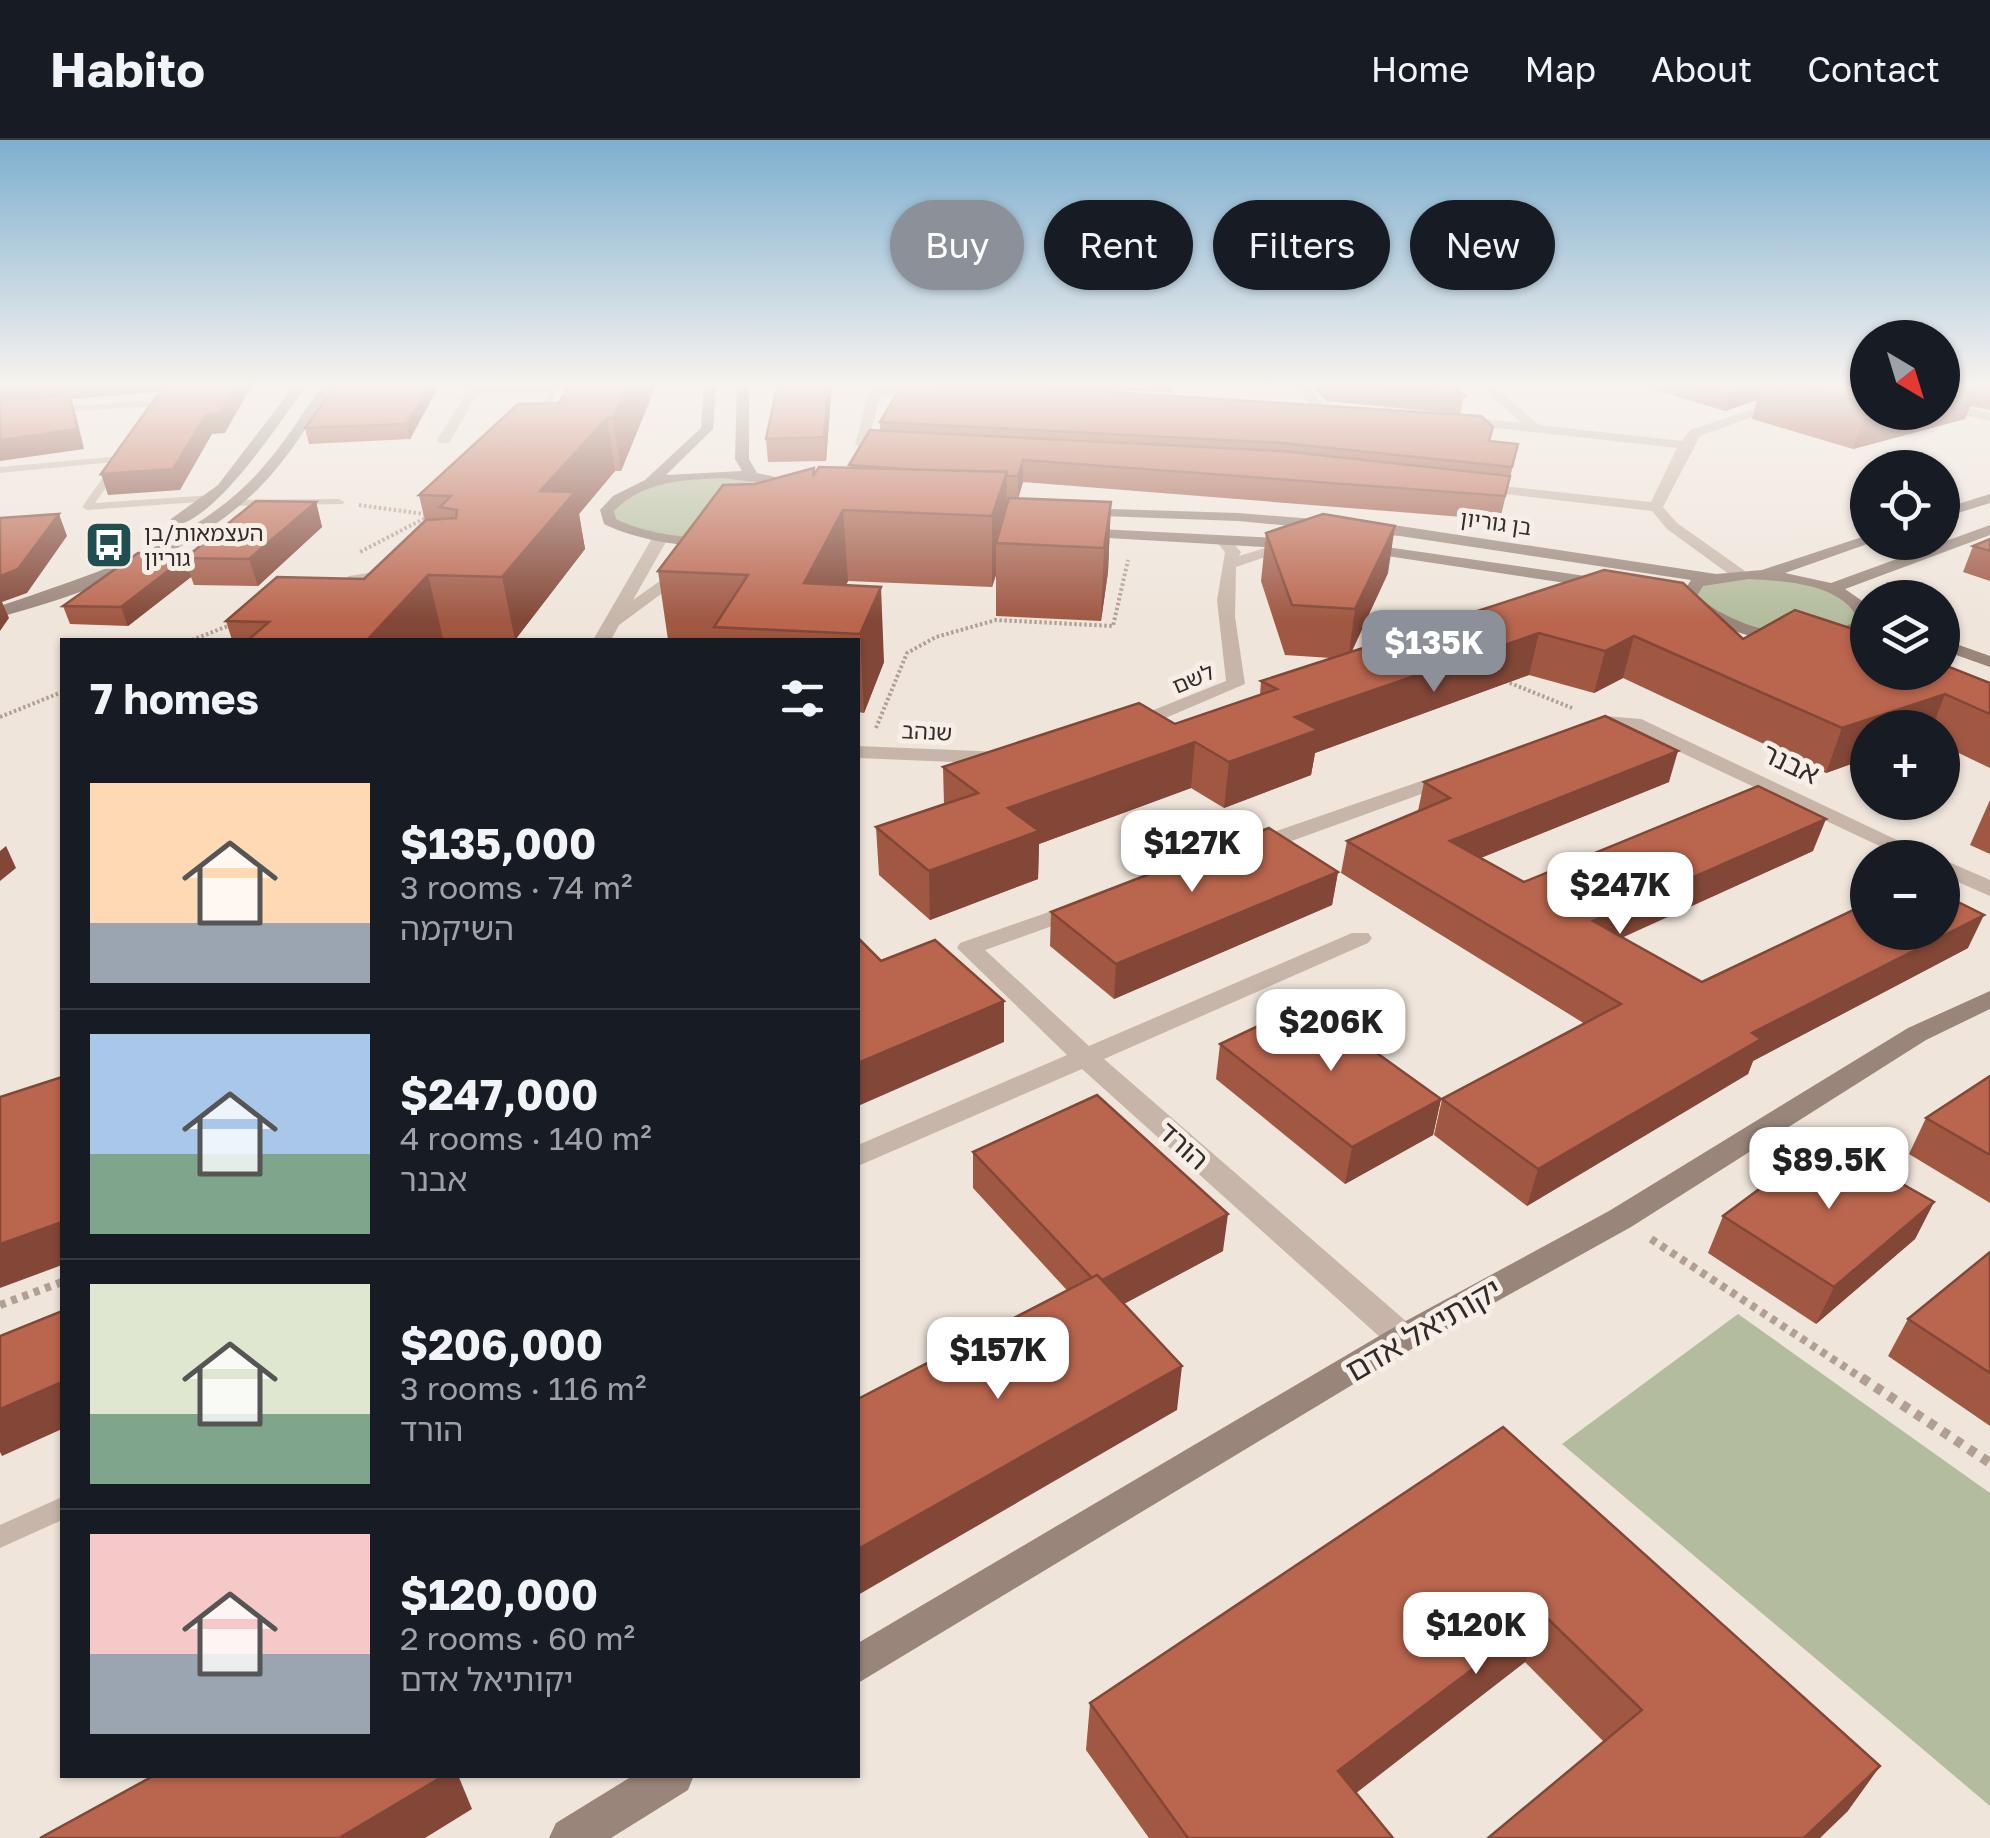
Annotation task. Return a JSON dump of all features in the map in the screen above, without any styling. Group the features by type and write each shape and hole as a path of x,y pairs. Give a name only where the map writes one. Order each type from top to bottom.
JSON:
{"street":[{"path":"0,601 119,552 212,498 245,462"},
{"path":"0,612 133,561 190,532 235,502 273,462"},
{"path":"648,484 671,462"},
{"path":"744,462 752,476"},
{"path":"1656,507 1676,462"},
{"path":"802,524 784,524 732,539 659,540 622,530 609,520 608,510 616,499 648,484 690,476 752,476 828,495"},
{"path":"1450,484 1656,507 1672,526 1740,574"},
{"path":"784,524 802,511 804,500 795,489"},
{"path":"1960,508 1990,498"},
{"name":"בן גוריון","path":"1058,511 1238,517 1400,531 1711,578 1763,574"},
{"path":"1832,590 1990,530"},
{"path":"1060,532 1303,545 1228,565"},
{"path":"614,621 732,539"},
{"name":"לשם","path":"1111,733 1236,684 1228,641 1228,565 1233,552 1222,539"},
{"path":"603,638 659,540"},
{"path":"1763,574 1850,545"},
{"path":"1347,548 1615,586"},
{"path":"1763,574 1832,590 1850,599"},
{"path":"1711,578 1679,596 1725,622 1760,632 1810,638 1850,632"},
{"path":"1840,636 1850,639"},
{"path":"1960,651 1990,662"},
{"path":"1568,736 1605,722"},
{"name":"אבנר","path":"1605,722 1634,723 1885,840"},
{"name":"שנהב","path":"862,752 1023,757"},
{"path":"1231,855 1474,769"},
{"path":"1960,875 1990,889"},
{"name":"הורד","path":"1100,902 969,948 1085,1057 1403,1338"},
{"path":"860,1155 1360,938"},
{"name":"יקותיאל אדם","path":"860,1663 1403,1338 1620,1219 1917,1034 1990,999"},
{"path":"570,1838 668,1778"}],"lane":[{"path":"0,470 94,462"},
{"path":"119,462 87,506 212,498"},
{"path":"235,502 339,502"},
{"path":"321,595 364,575 410,572"},
{"path":"0,1537 60,1509"}],"path":[{"path":"862,752 907,652 996,620 1114,626 1134,534"},
{"path":"1503,680 1605,722"},
{"path":"0,717 60,693"},
{"path":"1620,1219 1990,1463"},
{"path":"0,1305 60,1283"}],"green space":[{"path":"723,475 775,482 797,511 672,540 613,519 612,509 622,499 649,486"},
{"path":"1780,577 1837,594 1850,607 1850,628 1846,632 1750,628 1699,605 1695,590 1718,578"},
{"path":"1738,1314 1990,1493 1990,1806 1562,1444"}],"building":[{"path":"109,462 177,462 173,469 101,474"},
{"path":"455,462 566,462 540,491 575,492 502,577 428,575 369,638 250,638 269,622 226,621 277,577 364,579 426,520 456,518 457,510 440,507 451,496 419,495"},
{"path":"1022,462 1018,476 1007,476 1007,472 849,465"},
{"path":"1053,462 1385,462 1510,476 1505,496"},
{"path":"1466,462 1513,462 1512,467"},
{"path":"819,467 1007,472 992,516 843,510 804,583 881,587 860,634 714,627 748,575 658,571 723,485 755,484 814,468 813,476"},
{"path":"1009,498 1111,502 1104,548 996,543"},
{"path":"256,501 316,502 249,559 185,558"},
{"path":"59,514 18,569 0,576 0,518"},
{"path":"1323,514 1395,526 1355,609 1292,605 1266,533"},
{"path":"1990,539 1990,551 1973,546"},
{"path":"138,553 190,554 121,607 63,606"},
{"path":"1604,570 1683,583 1743,639 1795,610 1850,628 1850,690 1960,690 1960,671 1990,683 1990,714 1945,694 1897,710 1850,710 1850,725 1842,728 1634,636 1605,651 1539,633 1295,717 1318,730 1229,762 1195,742 1008,808 1039,831 929,871 876,827 978,793 943,767 1139,703 1175,724 1277,689 1261,681"},
{"path":"1605,716 1678,751 1450,841 1524,882 1758,786 1826,819 1593,921 1702,982 1850,912 1850,950 1915,950 1752,1033 1761,1039 1538,1169 1442,1099 1621,1004 1347,841 1450,798 1424,782"},
{"path":"1269,828 1338,872 1116,964 1051,912"},
{"path":"1960,903 1984,915 1960,927"},
{"path":"860,940 881,961 935,940 1004,1001 860,1062"},
{"path":"1307,1003 1441,1099 1352,1147 1220,1044"},
{"path":"1990,1076 1990,1155 1926,1118"},
{"path":"60,1078 60,1223 0,1244 0,1097"},
{"path":"1097,1095 1228,1214 1102,1280 1097,1275 1092,1278 973,1152"},
{"path":"1825,1140 1934,1202 1834,1287 1723,1216"},
{"path":"1990,1252 1990,1373 1908,1319"},
{"path":"1097,1275 1182,1366 860,1548 860,1398"},
{"path":"60,1312 60,1383 0,1409 0,1336"},
{"path":"1503,1427 1880,1766 1804,1838 1488,1838 1642,1710 1544,1615 1338,1771 1393,1838 1188,1838 1090,1703"},
{"path":"150,1778 440,1778 339,1838 40,1838"}],"place":[{"name":"העצמאות/בן גוריון","path":"109,545"}]}
